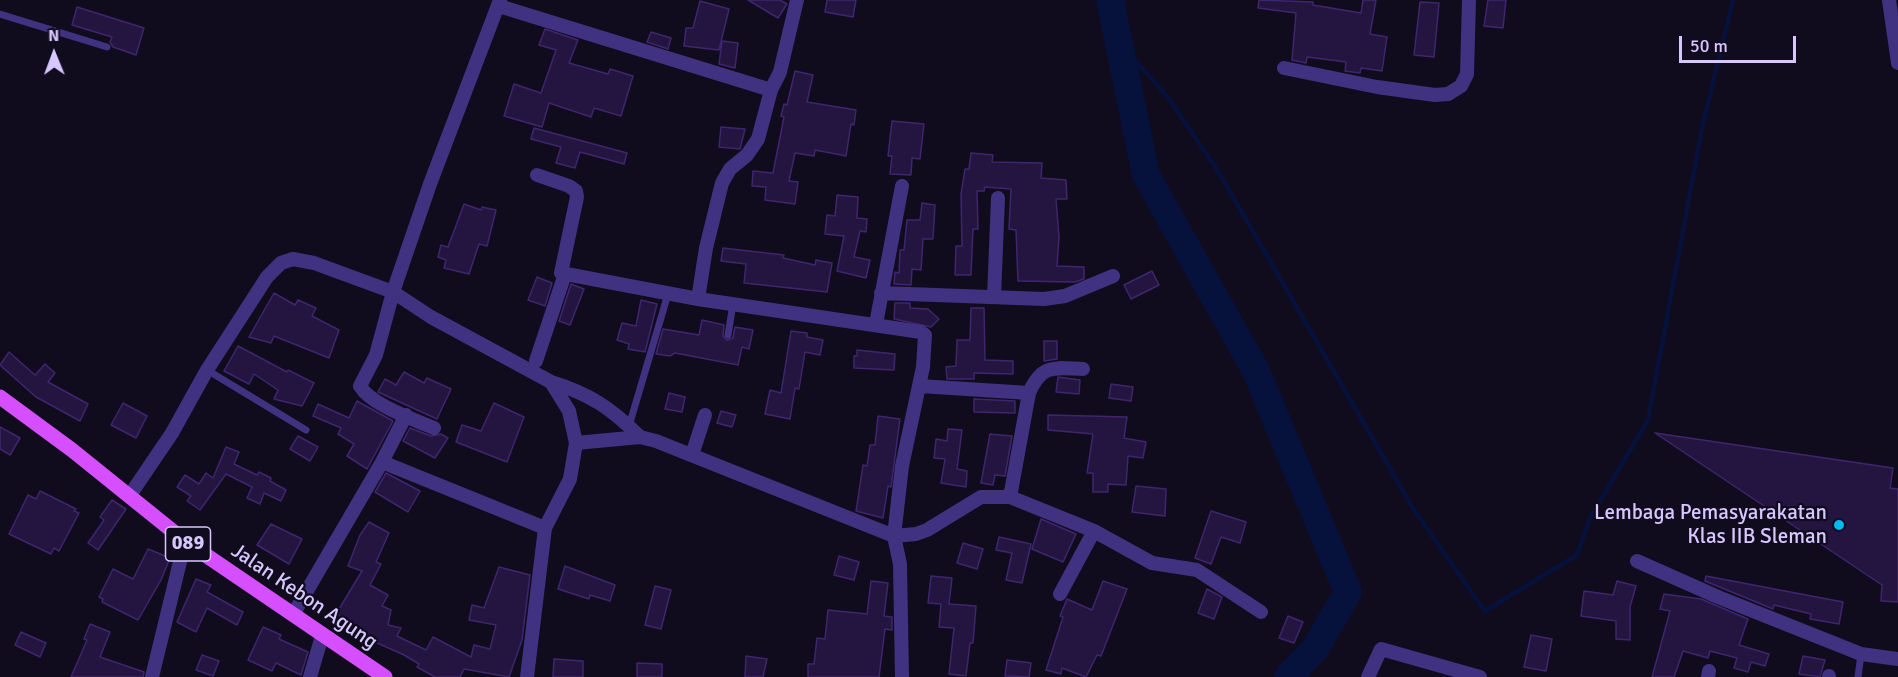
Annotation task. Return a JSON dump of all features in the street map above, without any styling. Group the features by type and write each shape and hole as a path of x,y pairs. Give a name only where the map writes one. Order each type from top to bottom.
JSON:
{"main road":[{"name":"Jalan Kebon Agung","path":"0,397 130,495 185,542 294,613 322,636 385,677"}],"street":[{"path":"698,299 706,248 722,183 730,169 747,155 758,140 771,90 780,72 798,0"},
{"path":"1284,68 1389,89 1435,96 1448,94 1461,86 1467,74 1469,0"},
{"path":"1889,0 1898,63"},
{"path":"434,429 369,397 360,386 376,355 393,291 430,184 500,3 771,90"},
{"path":"537,176 570,186 576,191 577,197 560,269 565,274 698,299 924,333 925,354 902,466 894,536 900,564 902,677"},
{"path":"876,324 902,186"},
{"path":"994,297 998,198"},
{"path":"130,495 172,433 207,370 267,277 281,263 293,259 314,262 393,291 431,317 551,382 580,391 601,402 640,437"},
{"path":"536,361 565,274"},
{"path":"881,293 1044,299 1065,296 1113,276"},
{"path":"1010,497 1029,393 1035,378 1050,368 1083,369"},
{"path":"527,677 545,528 570,479 576,443 569,411 551,382"},
{"path":"920,386 1029,393"},
{"path":"294,613 382,462 406,415"},
{"path":"692,455 705,415"},
{"path":"576,443 640,437 692,455 894,536 916,534 927,530 981,497 1010,497 1094,531 1152,563 1197,570 1261,612"},
{"path":"382,462 545,528"},
{"path":"1060,594 1094,531"},
{"path":"152,677 185,542"},
{"path":"1637,561 1718,597 1861,654 1898,659"},
{"path":"310,677 322,636"},
{"path":"1368,677 1381,649 1480,677"}],"lane":[{"path":"0,14 107,47"},
{"path":"629,426 668,294"},
{"path":"728,335 733,304"},
{"path":"207,370 306,430"},
{"path":"1858,677 1861,654"}],"building":[{"path":"748,0 780,0 787,4 778,18"},
{"path":"827,0 856,0 853,17 825,12"},
{"path":"1259,0 1313,2 1313,5 1361,13 1363,0 1376,0 1370,34 1387,37 1382,71 1361,68 1360,73 1345,71 1346,62 1307,57 1306,63 1292,60 1296,13 1258,8"},
{"path":"1488,0 1506,0 1503,28 1484,26"},
{"path":"700,1 729,9 719,50 684,46 686,28 693,28"},
{"path":"1420,2 1439,3 1434,57 1414,55"},
{"path":"77,7 144,28 136,55 113,47 110,42 112,37 72,25"},
{"path":"545,29 578,40 569,63 608,74 610,69 633,76 621,116 594,108 591,117 549,103 542,127 504,116 514,84 541,93 556,50 539,45"},
{"path":"651,32 671,38 668,49 647,42"},
{"path":"722,41 738,43 735,68 719,64"},
{"path":"795,71 813,75 807,102 856,110 854,125 851,124 846,156 815,150 814,156 795,153 789,181 798,182 795,204 765,200 766,187 752,186 753,171 773,173 784,117 781,116 784,104 787,105"},
{"path":"892,121 924,124 920,159 912,158 911,175 890,174 892,156 888,156"},
{"path":"721,127 745,129 740,149 719,147"},
{"path":"534,128 627,153 624,164 580,152 575,168 556,163 561,147 531,139"},
{"path":"971,153 993,155 992,162 1042,163 1041,178 1066,180 1067,199 1056,199 1059,237 1057,266 1084,267 1084,279 1075,282 1018,281 1016,230 1009,229 1011,189 985,187 984,191 977,191 978,229 973,229 971,275 955,275 956,246 962,246 961,194 965,169 969,169"},
{"path":"837,195 858,197 857,218 867,219 866,232 860,231 854,257 870,260 866,278 837,271 844,236 825,234 827,215 835,216"},
{"path":"922,203 935,205 933,239 923,239 921,270 912,269 911,285 894,284 895,272 899,273 900,250 904,250 907,220 920,220"},
{"path":"464,204 481,210 482,207 496,210 487,246 479,244 469,274 444,268 446,260 438,257 441,245 448,247"},
{"path":"723,248 784,255 783,258 815,265 816,260 832,263 827,292 744,283 746,264 721,261"},
{"path":"1152,271 1159,285 1131,299 1124,285"},
{"path":"537,277 552,283 545,306 528,300"},
{"path":"571,284 584,289 570,325 559,321"},
{"path":"274,293 295,305 298,300 316,308 312,316 339,330 329,358 274,336 271,343 249,337"},
{"path":"641,300 657,304 645,352 628,349 629,344 617,340 622,323 636,326"},
{"path":"895,303 910,303 910,308 928,309 939,319 931,327 894,319"},
{"path":"971,308 984,308 985,360 1013,361 1013,374 974,373 974,379 947,379 946,367 956,366 957,340 970,340"},
{"path":"702,320 724,325 723,336 727,340 733,338 735,327 753,330 749,349 742,347 738,365 675,353 670,356 656,354 663,329 699,335"},
{"path":"791,331 807,333 807,337 823,340 820,355 805,352 799,389 795,388 790,419 765,414 770,390 781,393"},
{"path":"1044,341 1057,341 1057,359 1044,361"},
{"path":"238,346 287,372 288,370 314,383 302,406 274,399 278,390 254,374 249,384 224,371"},
{"path":"857,350 895,354 894,370 854,368 854,356 857,356"},
{"path":"9,352 35,375 45,364 55,373 48,382 88,404 80,421 36,397 0,365"},
{"path":"404,372 424,383 427,378 451,389 437,419 378,392 385,379 396,385"},
{"path":"1058,377 1080,380 1079,394 1056,392"},
{"path":"1111,384 1133,387 1131,401 1109,398"},
{"path":"669,393 685,397 682,412 665,409"},
{"path":"974,399 1015,401 1015,413 974,412"},
{"path":"357,401 393,421 367,469 347,456 354,444 338,434 341,428 313,416 318,404 349,418"},
{"path":"123,403 147,416 136,438 111,425"},
{"path":"494,403 524,417 507,462 456,442 462,425 481,431"},
{"path":"721,411 736,415 732,427 717,423"},
{"path":"1048,415 1127,417 1124,438 1146,442 1143,458 1128,456 1126,485 1108,484 1108,492 1093,492 1093,473 1087,473 1093,434 1048,430"},
{"path":"878,416 900,419 891,487 888,486 883,518 856,511 863,465 867,466 870,445 875,445"},
{"path":"0,427 20,438 10,455 0,449"},
{"path":"410,428 431,436 441,434 448,438 435,458 403,441"},
{"path":"948,429 962,430 957,469 967,471 966,487 941,483 945,459 934,458 936,439 947,441"},
{"name":"Lembaga Pemasyarakatan Klas IIB Sleman","path":"1655,433 1893,468 1890,488 1898,489 1898,602 1881,601 1882,585"},
{"path":"990,434 1012,436 1005,476 995,475 993,485 981,483"},
{"path":"298,436 318,447 310,461 290,449"},
{"path":"226,447 239,452 234,464 257,475 259,472 271,478 270,481 286,490 281,501 264,493 260,504 247,498 252,487 226,474 200,510 187,501 191,496 177,487 185,475 199,484 206,473 213,478"},
{"path":"386,473 420,491 408,512 375,492"},
{"path":"1136,486 1166,489 1165,516 1132,512"},
{"path":"40,491 76,509 74,511 79,513 59,551 54,548 51,554 9,534 28,495 36,499"},
{"path":"112,500 126,509 98,550 88,543 104,520 100,517"},
{"path":"1211,511 1246,522 1240,543 1221,537 1211,564 1195,558"},
{"path":"1041,519 1076,534 1063,562 1032,549"},
{"path":"369,522 389,533 376,562 381,564 370,585 388,595 382,606 391,610 388,625 401,628 397,636 426,650 433,637 471,657 474,645 490,649 496,625 469,620 472,605 484,608 499,567 530,575 522,640 509,677 464,669 460,677 435,677 417,667 419,664 404,655 364,637 353,629 355,625 336,614 362,571 348,566 360,535"},
{"path":"271,524 302,539 289,564 257,545"},
{"path":"999,537 1031,544 1022,583 1006,580 1012,553 996,550"},
{"path":"963,543 983,549 977,569 957,563"},
{"path":"148,549 170,558 161,580 138,620 102,602 103,599 99,597 113,569 133,579"},
{"path":"839,556 859,562 854,580 834,575"},
{"path":"565,566 615,585 610,601 590,595 589,599 558,589"},
{"path":"931,576 952,578 949,604 976,606 973,643 970,643 966,676 949,674 954,628 939,627 941,604 928,603"},
{"path":"1706,576 1843,602 1839,624 1810,619 1811,614 1774,605 1773,609 1705,581"},
{"path":"196,579 211,585 207,592 243,612 237,625 207,608 196,632 177,622"},
{"path":"871,581 888,583 884,616 892,617 892,630 885,629 879,677 808,677 808,664 814,664 817,638 825,639 828,610 867,614"},
{"path":"1103,581 1127,589 1101,656 1097,655 1086,677 1062,668 1061,674 1046,670 1063,617 1060,616 1067,599 1092,610"},
{"path":"1617,581 1636,586 1630,607 1630,640 1616,639 1616,621 1581,616 1584,591 1613,595"},
{"path":"655,586 671,590 661,629 645,625"},
{"path":"1207,589 1222,597 1214,619 1198,613"},
{"path":"1664,594 1701,599 1748,619 1739,645 1769,654 1765,666 1751,662 1748,672 1734,668 1737,658 1710,651 1708,658 1683,651 1674,677 1652,677 1670,611 1660,609"},
{"path":"1288,616 1303,622 1294,643 1279,638"},
{"path":"90,624 110,632 100,657 144,672 143,677 71,677 87,640 84,639"},
{"path":"263,627 281,635 279,639 308,652 301,675 276,663 272,671 248,660"},
{"path":"21,632 46,643 40,657 15,645"},
{"path":"1531,635 1552,639 1546,671 1524,667"},
{"path":"202,655 219,661 213,676 196,670"},
{"path":"746,656 767,659 763,677 745,677"},
{"path":"1803,656 1825,660 1820,677 1799,674"},
{"path":"554,659 583,661 583,677 553,677"},
{"path":"1007,660 1031,663 1029,677 1005,676"},
{"path":"637,663 662,664 662,677 637,677"}],"waterway":[{"path":"1110,0 1146,175 1256,371 1348,592 1315,649 1288,677"},
{"path":"1118,41 1167,96 1218,171 1414,510 1485,611 1577,555 1590,518 1648,420 1702,128 1733,0"}],"place":[{"name":"Lembaga Pemasyarakatan Klas IIB Sleman","path":"1839,525"}]}
